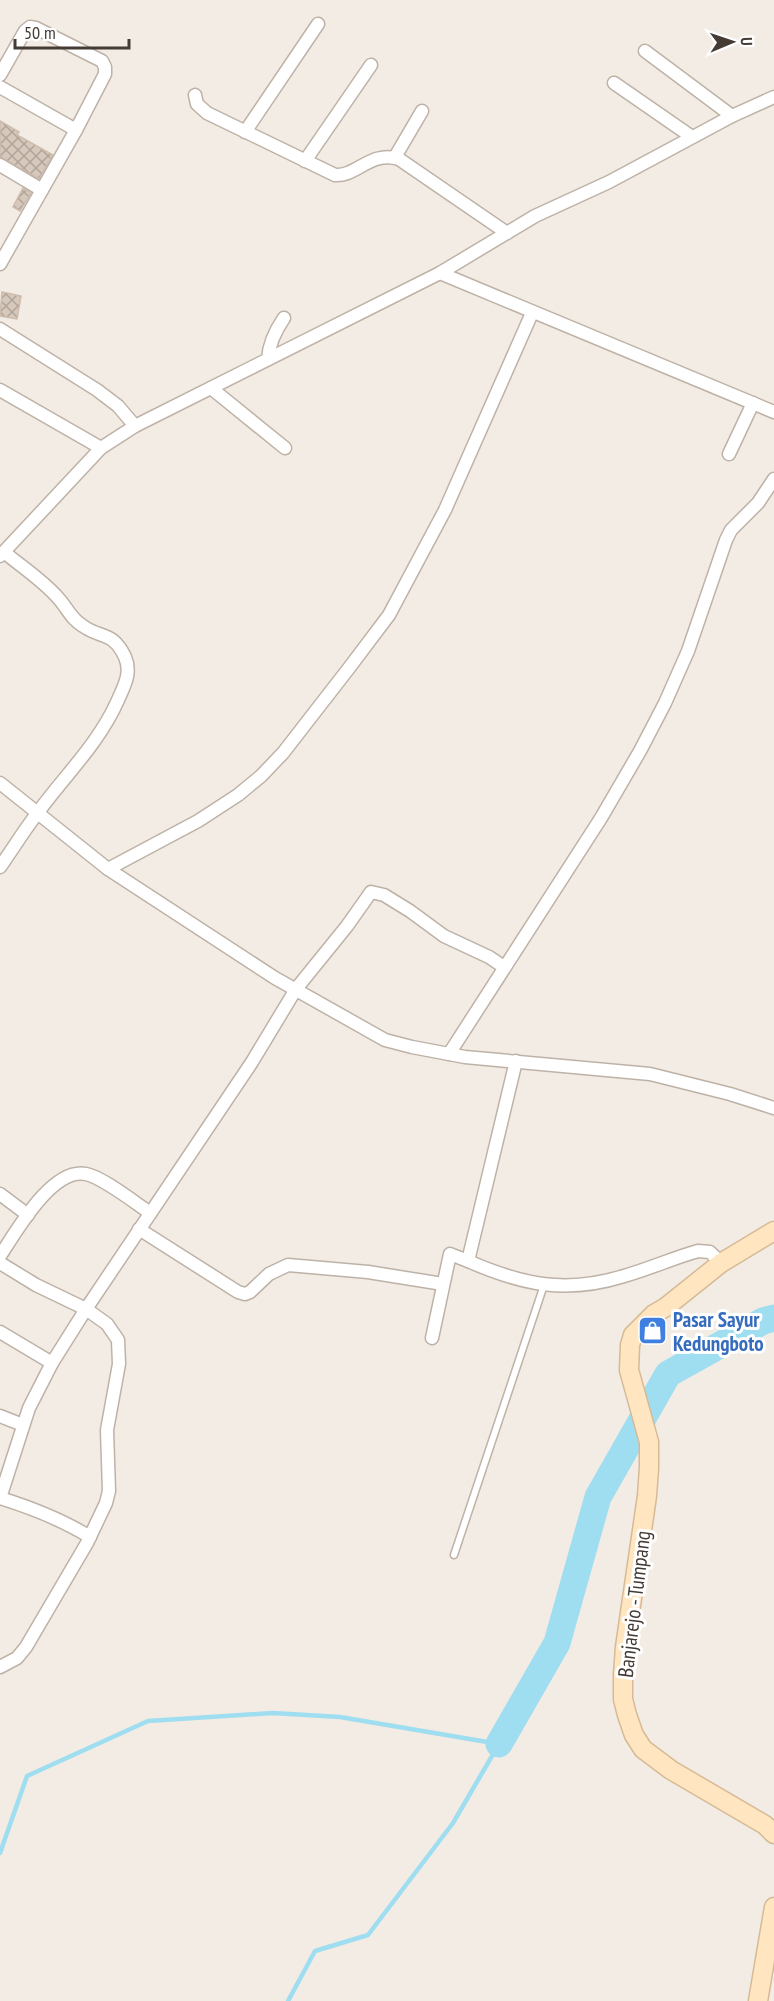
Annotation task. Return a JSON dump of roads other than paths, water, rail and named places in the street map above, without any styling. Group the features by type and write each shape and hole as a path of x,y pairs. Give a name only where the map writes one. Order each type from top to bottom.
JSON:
{"main road":[{"name":"Banjarejo - Tumpang","path":"774,1230 721,1263 654,1314 633,1335 628,1355 629,1370 649,1442 647,1496 625,1647 623,1699 634,1735 643,1749 654,1759 765,1825 774,1834"},
{"path":"758,2001 774,1907"}],"street":[{"path":"245,132 318,24"},
{"path":"0,75 25,31 30,27 102,61 105,67 105,74 76,130 0,264"},
{"path":"645,51 732,116"},
{"path":"305,161 371,65"},
{"path":"614,83 692,137"},
{"path":"0,87 76,130"},
{"path":"195,95 197,104 207,114 335,175 345,174 365,162 395,157 507,233"},
{"path":"0,867 37,813 100,736 125,684 128,669 125,658 111,638 85,628 77,622 67,613 61,601 50,590 2,554 101,448 135,426 440,273 536,216 609,182 732,116 774,98"},
{"path":"395,157 422,111"},
{"path":"0,165 42,190"},
{"path":"440,273 774,412"},
{"path":"108,869 198,821 238,795 261,776 283,753 349,668 389,615 430,539 468,460 532,313"},
{"path":"268,359 275,332 284,318"},
{"path":"0,329 97,390 118,406 135,426"},
{"path":"210,388 285,448"},
{"path":"0,390 101,448"},
{"path":"729,454 753,403"},
{"path":"456,1055 504,967 601,818 640,751 688,651 730,530 758,502 774,479"},
{"path":"0,783 108,869 275,978 385,1040 456,1055 650,1074 730,1094 774,1108"},
{"path":"90,1537 40,1510 0,1498 29,1408 52,1363 86,1309 149,1212 252,1062 297,989 347,926 368,893 373,891 410,911 444,936 489,957 504,967"},
{"path":"468,1261 516,1061"},
{"path":"0,1256 35,1205 59,1180 75,1174 87,1174 98,1179 149,1212"},
{"path":"0,1194 28,1215"},
{"path":"139,1229 238,1292 245,1294 269,1274 288,1265 368,1272 443,1284"},
{"path":"432,1338 450,1254 496,1273 562,1287 595,1283 624,1276 698,1251 710,1252 721,1263"},
{"path":"0,1263 55,1295 86,1309 107,1324 118,1340 119,1364 107,1430 109,1491 106,1503 90,1537 26,1647 17,1658 0,1667"},
{"path":"0,1332 52,1363"},
{"path":"0,1416 23,1425"}],"lane":[{"path":"454,1555 544,1285"}],"waterway":[{"path":"499,1744 557,1643 598,1497 668,1374 763,1321 774,1318"},
{"path":"0,1853 27,1776 148,1721 273,1713 340,1717 499,1744 453,1823 368,1935 315,1951 288,2001"}],"place":[{"name":"Pasar Sayur Kedungboto","path":"652,1331"}]}
